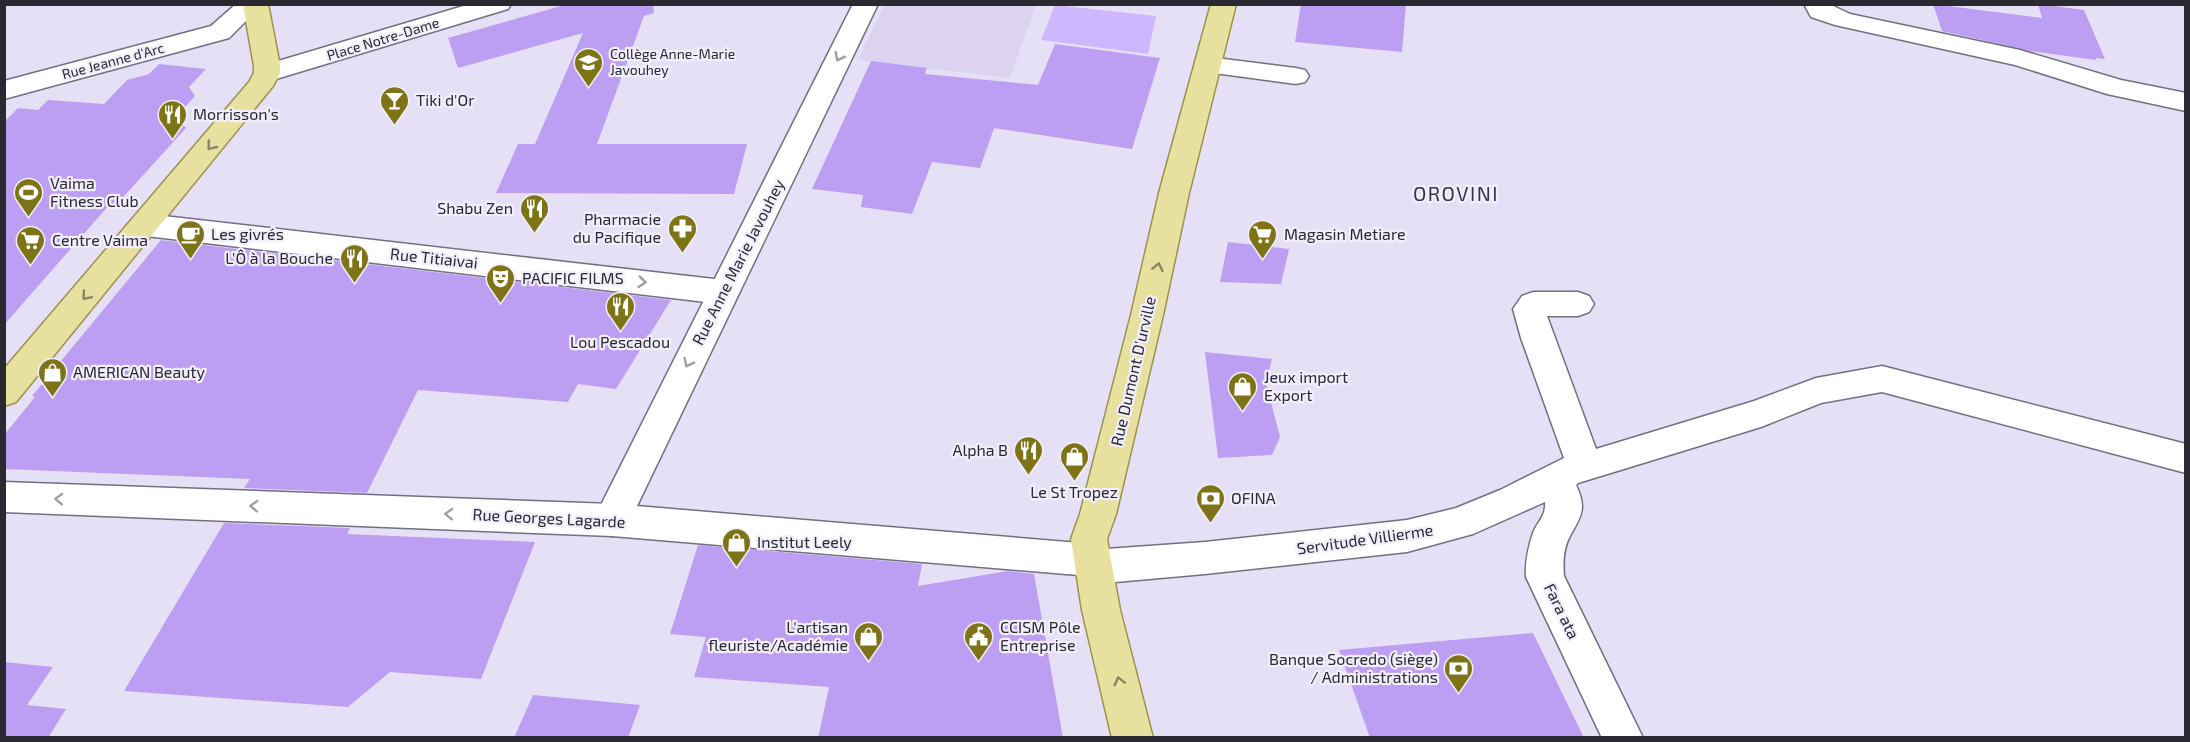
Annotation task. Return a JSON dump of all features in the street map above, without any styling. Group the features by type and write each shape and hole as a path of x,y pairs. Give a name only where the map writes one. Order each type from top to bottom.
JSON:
{"main road":[{"name":"Rue Dumont D'urville","path":"1133,738 1101,610 1089,539 1098,514 1147,315 1174,193 1224,4"},
{"path":"4,393 260,86 260,31"}],"street":[{"name":"Place Notre-Dame","path":"260,31 499,4"},
{"name":"Rue Anne Marie Javouhey","path":"614,515 866,4"},
{"path":"1816,4 1820,12 1844,20 2020,58 2108,86 2186,102"},
{"path":"220,32 250,41 260,31"},
{"name":"Rue Jeanne d'Arc","path":"4,90 220,32 260,31"},
{"path":"1208,65 1296,76"},
{"name":"Rue Titiaivai","path":"146,225 723,292"},
{"path":"1570,474 1529,309 1533,304 1578,304"},
{"name":"Servitude Villierme","path":"1092,558 1216,557 1407,536 1460,523 1570,474 1761,413 1816,391 1850,382 1882,379 2186,459"},
{"name":"Fara ata","path":"1570,474 1563,496 1564,516 1551,534 1544,562 1545,577 1623,738"},
{"name":"Rue Georges Lagarde","path":"4,497 614,515 1092,558"}],"shaded area":[{"path":"884,5 1036,5 1010,78 858,60"},
{"path":"1055,5 1156,16 1148,54 1041,40"}],"building":[{"name":"Collège Anne-Marie Javouhey","path":"568,4 653,4 654,13 644,16 597,144 747,144 734,194 496,193 518,144 535,144 583,33 458,68 448,38"},
{"path":"1301,4 1406,4 1402,52 1295,42"},
{"path":"1933,4 2042,18 2038,4 2084,10 2105,59 2096,58 2096,60 2030,51 1942,31"},
{"path":"1055,44 1160,58 1132,149 994,128 980,168 932,162 912,214 861,207 863,195 812,189 871,61 927,68 925,74 1038,85"},
{"name":"Centre Vaima","path":"159,64 206,69 189,87 195,96 177,116 186,128 116,205 110,204 4,325 4,122 18,108 38,110 48,100 104,104 127,80 149,74"},
{"path":"161,240 671,300 616,389 578,384 568,402 418,390 367,493 244,488 250,479 4,469 4,435 35,397 32,396"},
{"name":"Magasin Metiare","path":"1228,242 1289,249 1281,284 1220,282"},
{"name":"Jeux import Export","path":"1205,352 1272,359 1266,383 1280,437 1272,455 1218,458"},
{"path":"224,523 350,528 347,534 535,542 481,679 390,672 348,707 124,691"},
{"path":"698,545 922,564 918,586 1008,571 1034,574 1063,738 818,738 829,687 694,677 706,637 670,634"},
{"name":"Banque Socredo (siège) / Administrations","path":"1533,633 1584,738 1370,738 1339,650"},
{"path":"4,662 53,667 27,705 66,709 48,738 4,738"},
{"path":"533,695 640,705 628,738 514,738"}],"place":[{"name":"Collège Anne-Marie Javouhey","path":"589,88"},
{"name":"Tiki d'Or","path":"395,126"},
{"name":"Morrisson's","path":"172,140"},
{"name":"Vaima Fitness Club","path":"29,218"},
{"name":"Shabu Zen","path":"534,234"},
{"name":"Pharmacie du Pacifique","path":"682,254"},
{"name":"Les givrés","path":"190,260"},
{"name":"Magasin Metiare","path":"1263,260"},
{"name":"Centre Vaima","path":"31,266"},
{"name":"L'Ô à la Bouche","path":"354,284"},
{"name":"PACIFIC FILMS","path":"501,304"},
{"name":"Lou Pescadou","path":"620,332"},
{"name":"AMERICAN Beauty","path":"52,398"},
{"name":"Jeux import Export","path":"1243,412"},
{"name":"Alpha B","path":"1029,476"},
{"name":"Le St Tropez","path":"1074,482"},
{"name":"OFINA","path":"1210,524"},
{"name":"Institut Leely","path":"736,568"},
{"name":"L'artisan fleuriste/Académie","path":"869,662"},
{"name":"CCISM Pôle Entreprise","path":"979,662"},
{"name":"Banque Socredo (siège) / Administrations","path":"1459,694"}],"district":[{"name":"OROVINI","path":"1456,194"}]}
